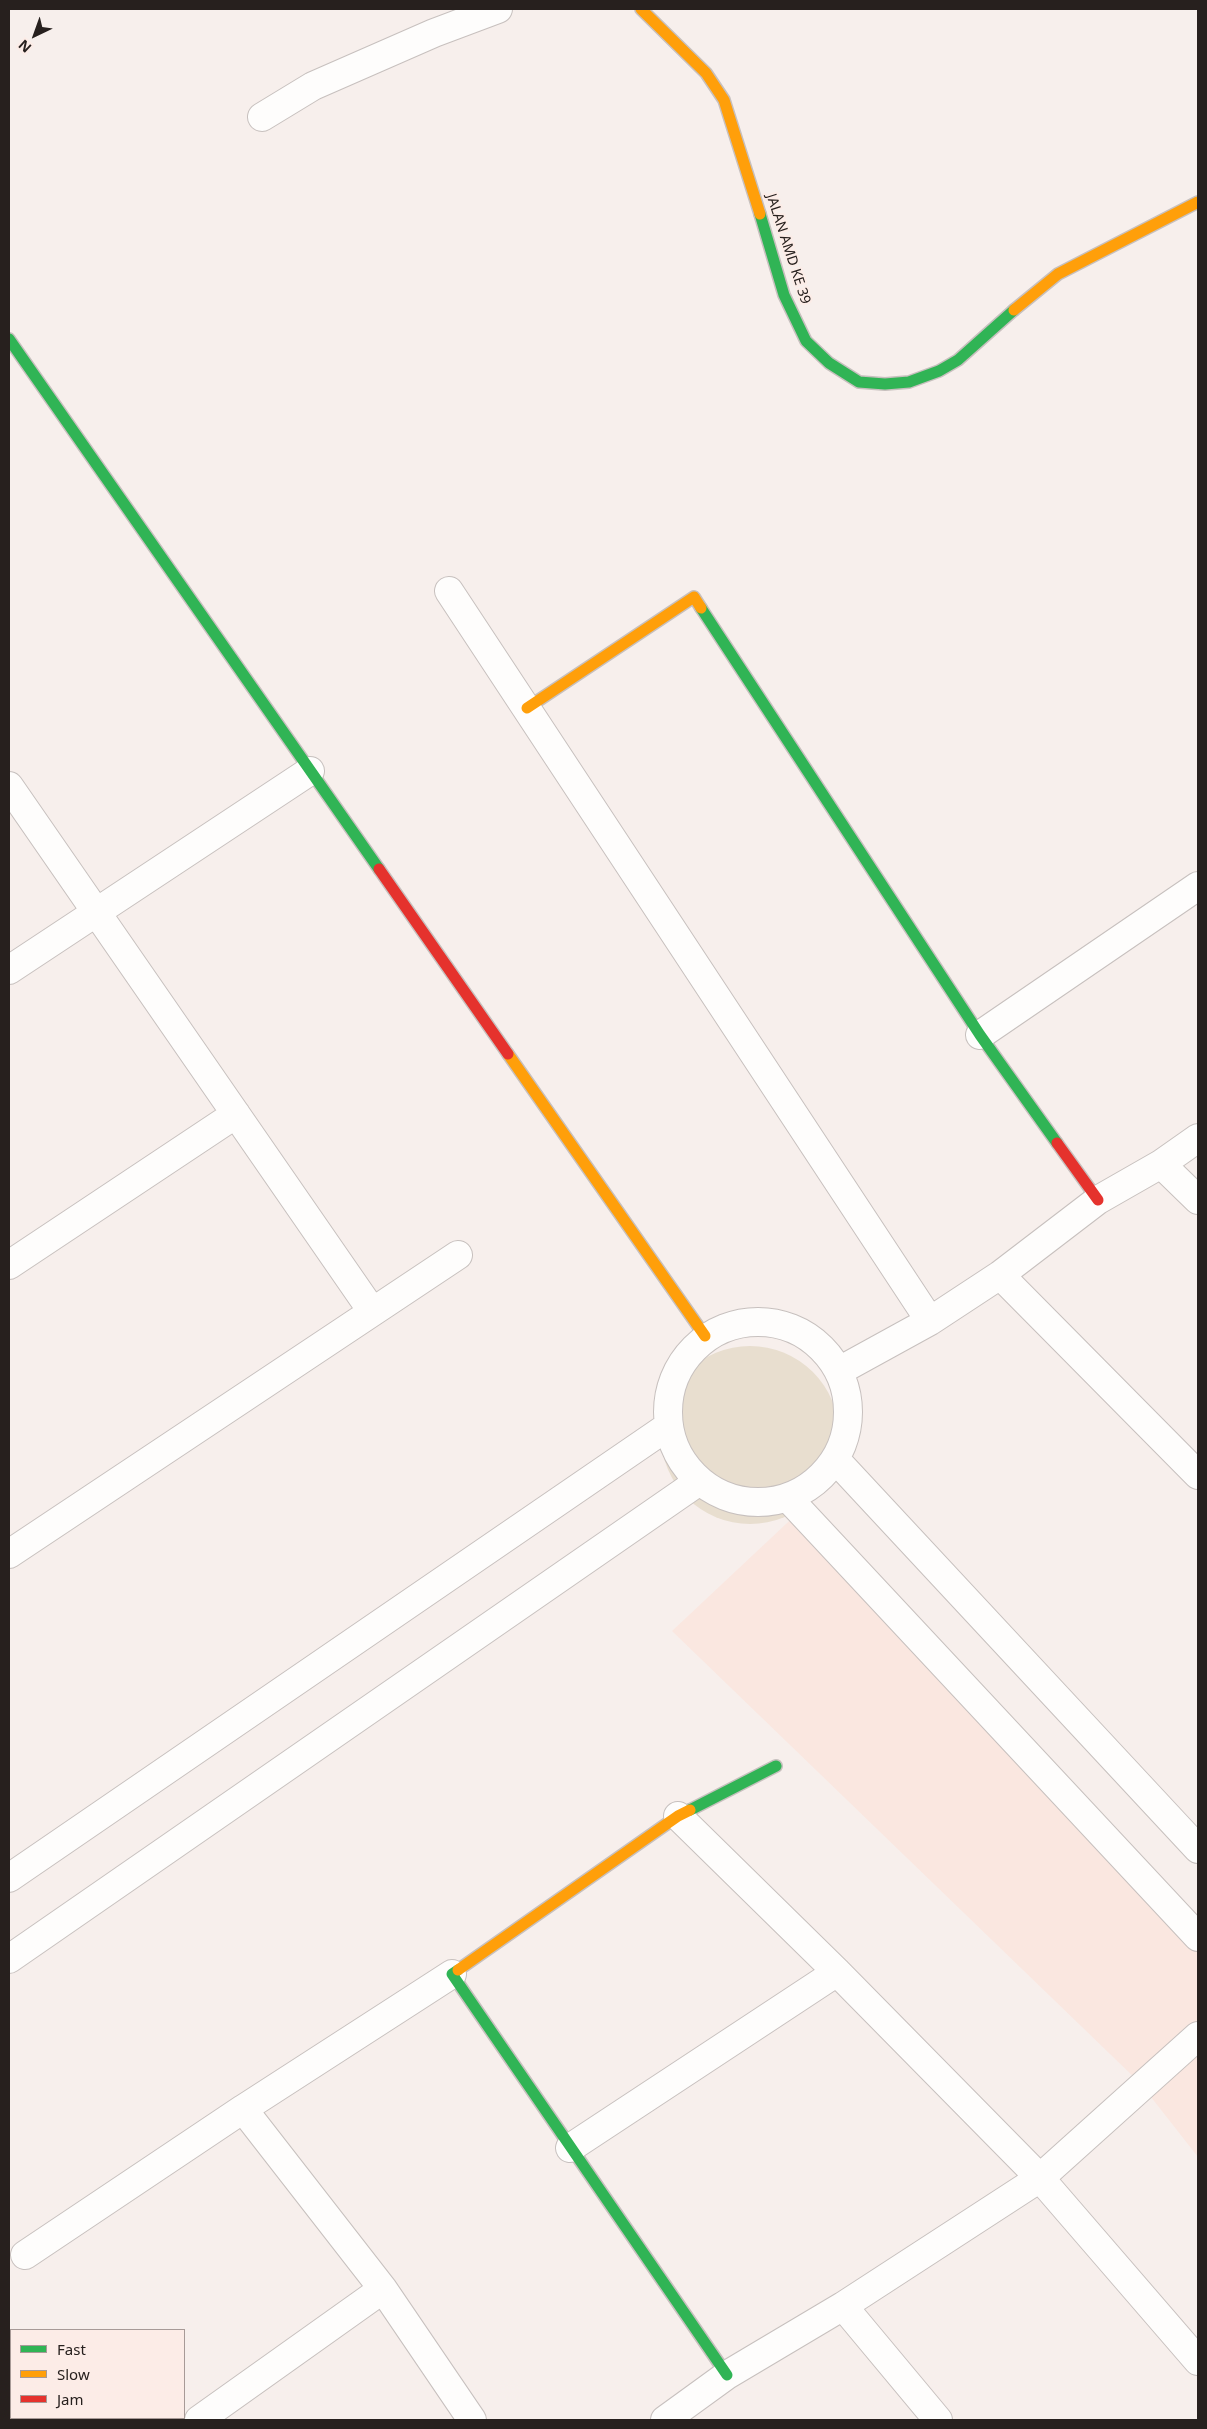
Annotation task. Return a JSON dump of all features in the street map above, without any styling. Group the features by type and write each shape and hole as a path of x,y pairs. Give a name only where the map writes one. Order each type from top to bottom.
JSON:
{"street":[{"path":"262,117 313,86 434,33 498,9"},
{"name":"JALAN AMD KE 39","path":"641,9 706,73 724,100 740,146 784,294 806,341 830,363 859,382 909,382 939,371 958,360 1030,294 1058,274 1198,202"},
{"path":"9,339 705,1336"},
{"path":"449,591 930,1321"},
{"path":"527,708 694,597 980,1035 1098,1200"},
{"path":"9,970 310,771"},
{"path":"9,786 372,1311"},
{"path":"980,1035 1198,886"},
{"path":"9,1265 236,1114"},
{"path":"839,1371 930,1321 1000,1275 1098,1200 1161,1164 1198,1138"},
{"path":"1161,1164 1198,1200"},
{"path":"9,1554 458,1255"},
{"path":"1000,1275 1198,1475"},
{"path":"754,1320 762,1322 804,1333 839,1371 849,1416 836,1460 816,1484 789,1499 741,1503 698,1482 666,1427 673,1376 705,1336 754,1320"},
{"path":"9,1878 666,1427"},
{"path":"836,1460 1198,1849"},
{"path":"9,1959 698,1482"},
{"path":"789,1499 1198,1937"},
{"path":"25,2255 244,2109 452,1974 678,1816 776,1766"},
{"path":"678,1816 837,1972 1040,2178 1198,2361"},
{"path":"570,2148 837,1972"},
{"path":"452,1974 570,2148 728,2374"},
{"path":"665,2420 728,2374 843,2306 1040,2178 1198,2036"},
{"path":"244,2109 383,2289 472,2420"},
{"path":"200,2420 383,2289"},
{"path":"843,2306 938,2420"}],"shaded area":[{"path":"741,1346 759,1346 792,1356 807,1366 819,1378 829,1393 835,1409 839,1435 835,1461 829,1477 819,1492 807,1504 792,1514 776,1520 759,1524 741,1524 708,1514 693,1504 681,1492 671,1477 665,1461 661,1444 661,1426 671,1393 681,1378 693,1366 708,1356 724,1350"},
{"path":"803,1508 1198,1915 1198,2157 1140,2083 672,1631"}],"traffic: fast":[{"path":"760,214 784,295 806,341 829,363 859,382 885,384 909,382 939,371 958,360 1014,310"},
{"path":"9,339 379,869"},
{"path":"701,608 980,1035 1057,1143"},
{"path":"690,1810 776,1766"},
{"path":"458,1970 452,1974 727,2375"}],"traffic: slow":[{"path":"641,9 706,73 724,100 760,214"},
{"path":"1014,310 1058,274 1198,202"},
{"path":"527,708 694,597 701,608"},
{"path":"508,1054 705,1336"},
{"path":"458,1970 678,1816 690,1810"}],"traffic: jam":[{"path":"379,869 508,1054"},
{"path":"1057,1143 1098,1200"}]}
